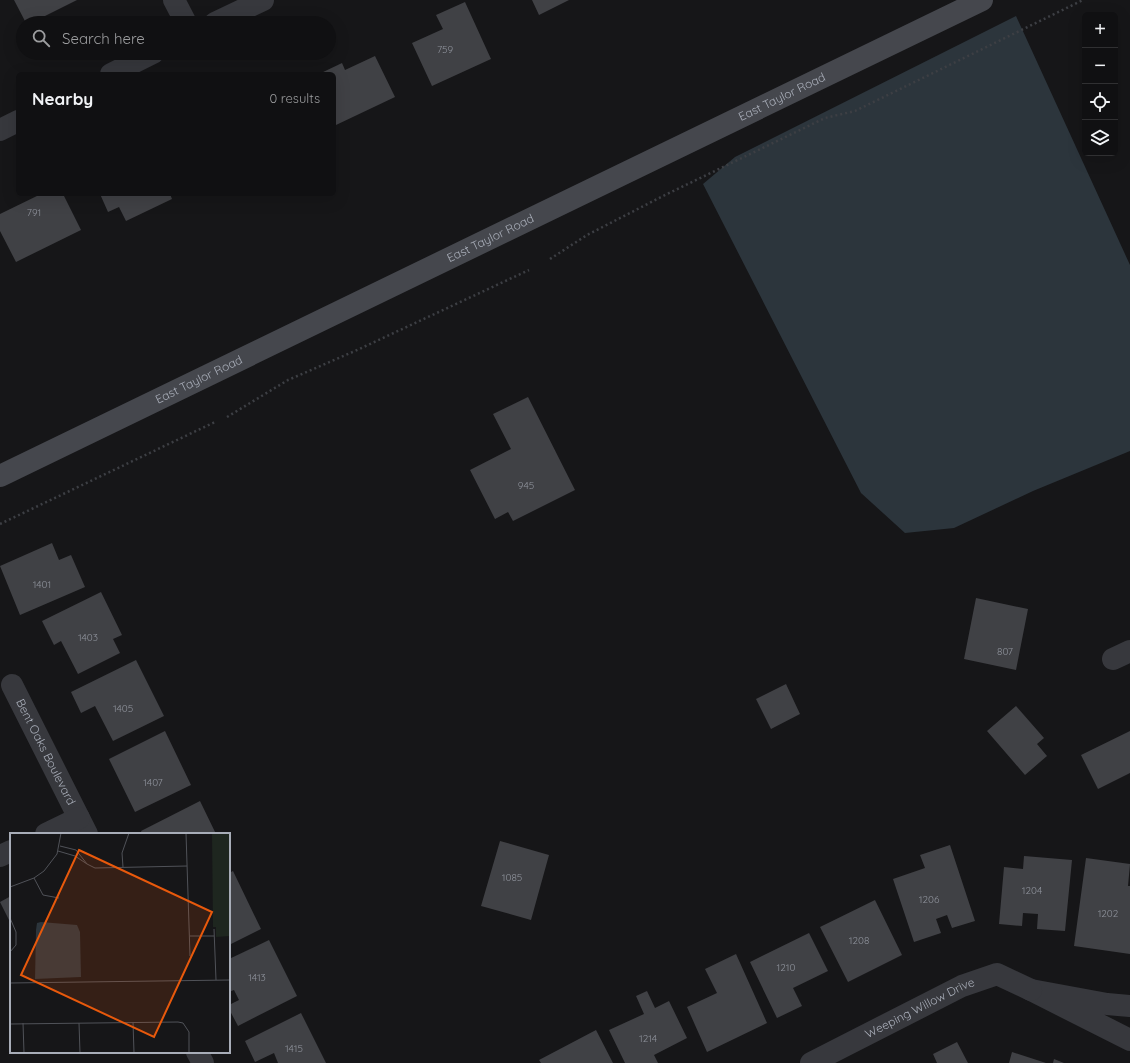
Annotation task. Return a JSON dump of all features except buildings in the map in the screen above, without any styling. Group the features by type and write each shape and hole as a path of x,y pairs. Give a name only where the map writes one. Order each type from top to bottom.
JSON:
{"main road":[{"name":"East Taylor Road","path":"0,476 982,0"}],"street":[{"path":"174,0 182,16"},
{"path":"229,16 263,0"},
{"path":"116,72 139,60"},
{"path":"0,130 16,122"},
{"name":"Bent Oaks Boulevard","path":"12,685 83,826 51,833"},
{"path":"0,856 10,851"},
{"name":"Weeping Willow Drive","path":"811,1063 962,986 997,974 1130,1040"},
{"name":"Weeping Willow Drive","path":"1031,990 1107,1004 1130,1006"},
{"path":"198,1053 203,1063"}],"path":[{"path":"550,259 588,235 665,195 825,118 855,111 1084,0"},
{"path":"227,417 288,380 355,352 529,270"},
{"path":"0,524 215,422"}],"shaded area":[{"path":"1016,16 1130,265 1130,451 1033,491 954,528 905,533 861,493 703,184 735,157"}]}
